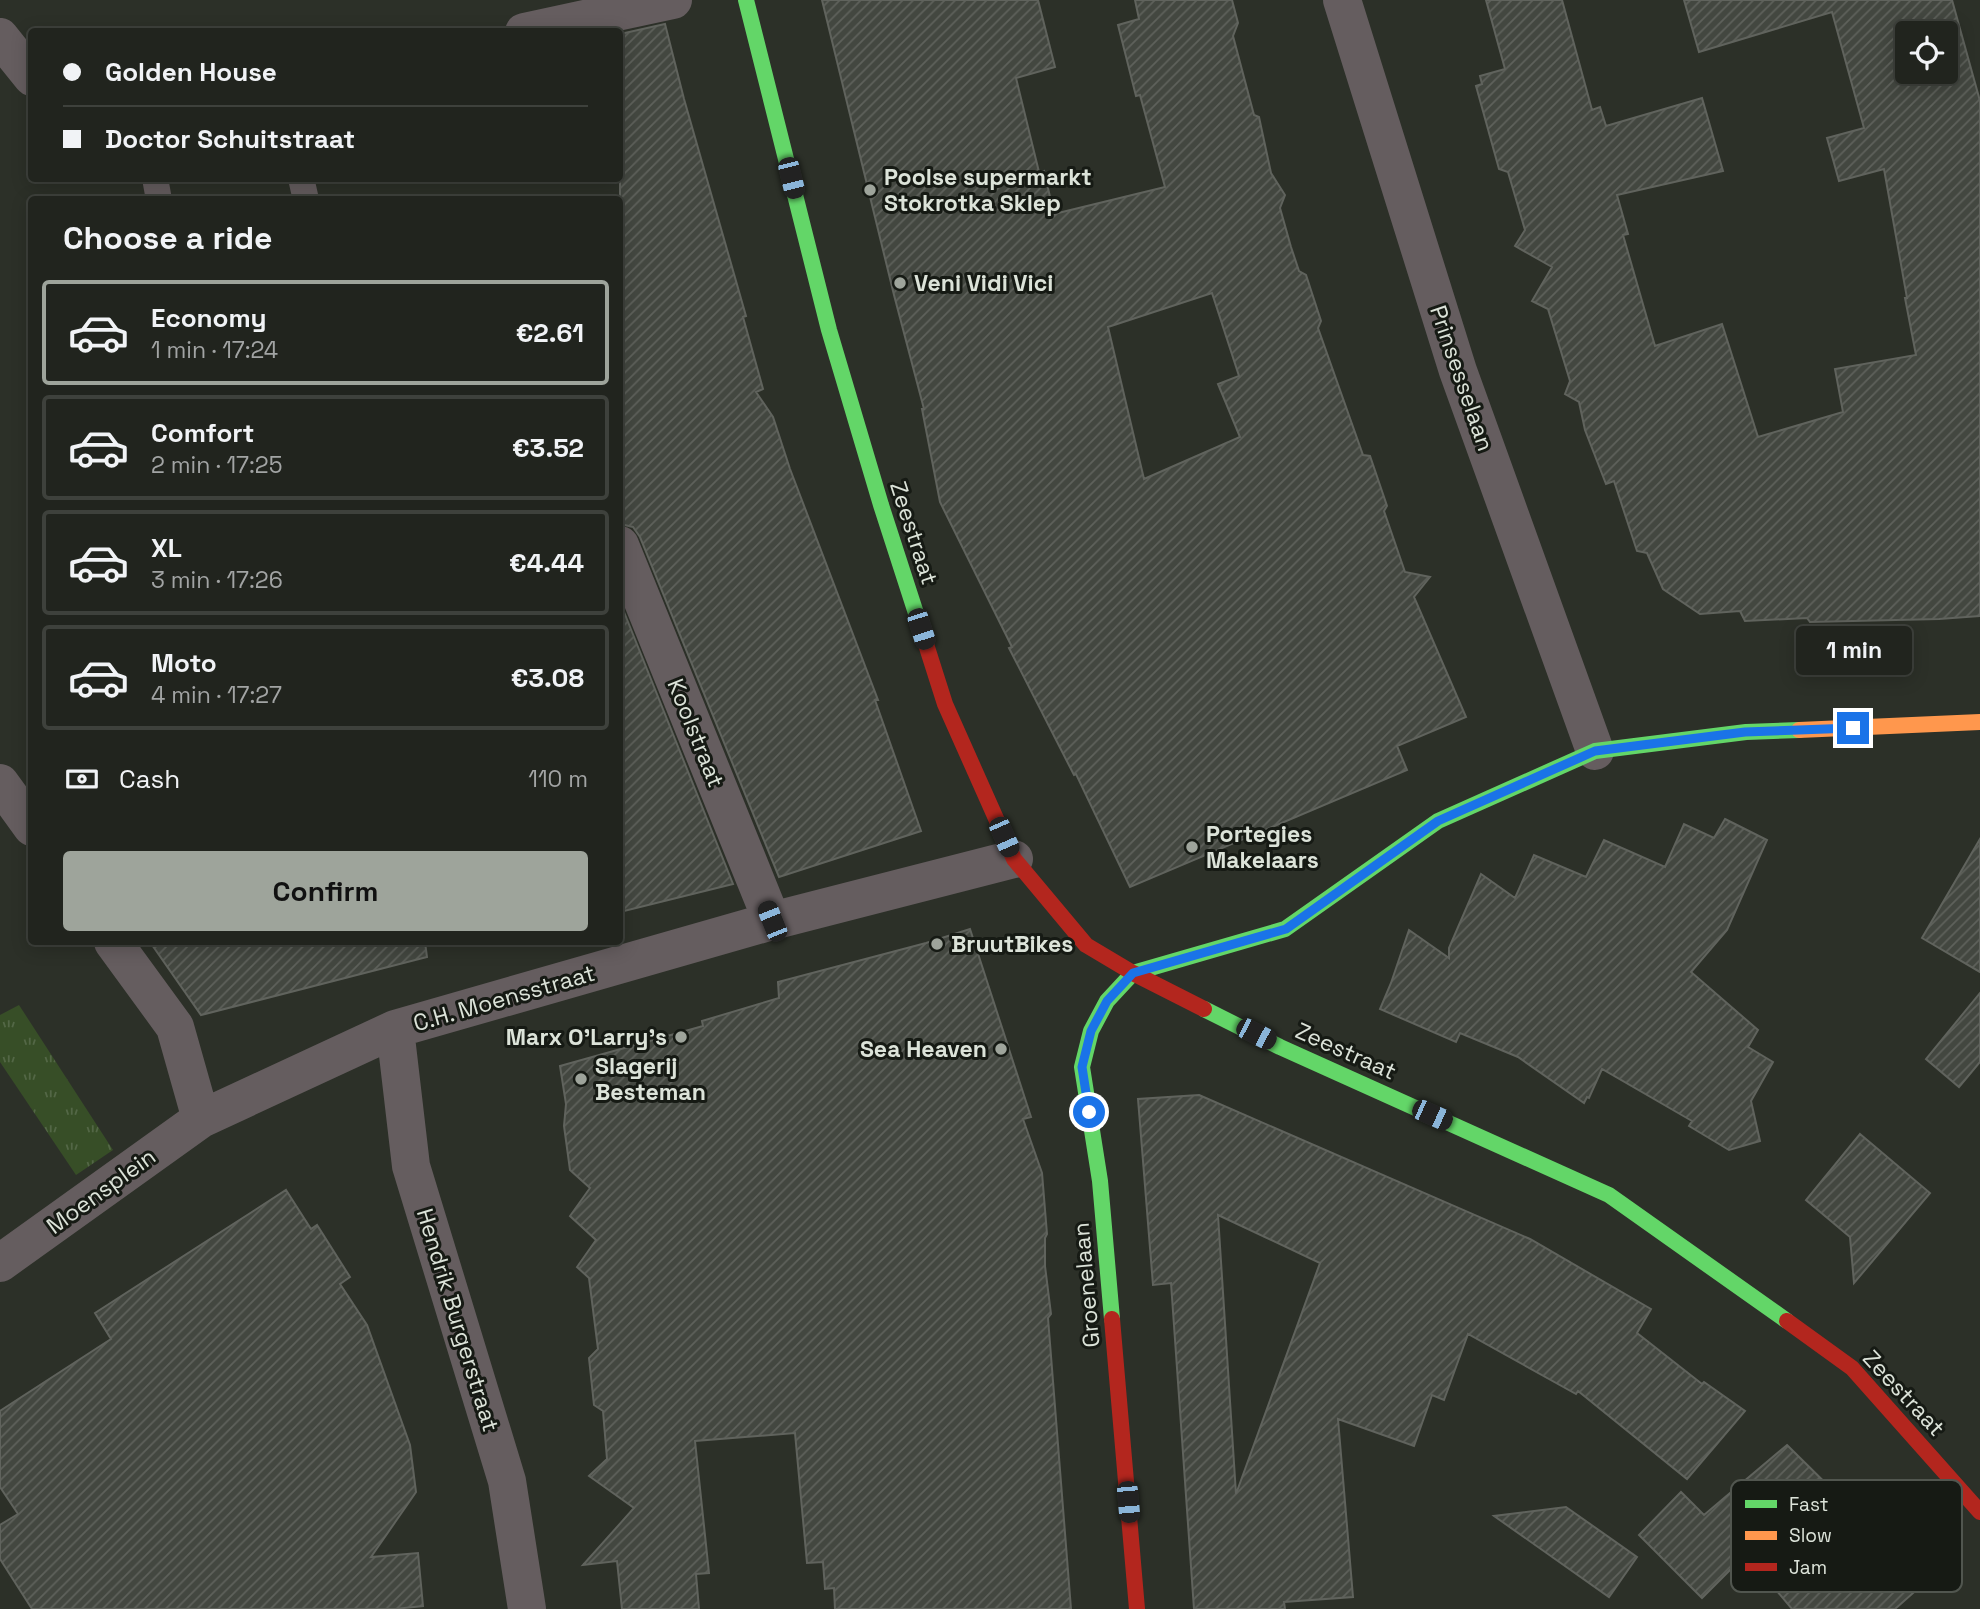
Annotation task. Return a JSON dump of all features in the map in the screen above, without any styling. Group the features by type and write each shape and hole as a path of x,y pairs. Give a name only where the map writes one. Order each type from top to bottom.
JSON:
{"street":[{"path":"543,28 673,0"},
{"name":"Zeestraat","path":"746,0 829,330 881,505 945,704 1014,859 1086,945 1133,973 1280,1046 1609,1195 1853,1368 1952,1480"},
{"name":"Prinsesselaan","path":"1342,0 1458,371 1595,751"},
{"path":"0,37 28,72"},
{"name":"Koolstraat","path":"623,552 772,921"},
{"path":"1133,973 1286,929 1438,821 1595,751 1745,732 1980,722"},
{"path":"0,783 28,817"},
{"name":"C.H. Moensstraat","path":"201,1119 395,1030 772,921 1014,859"},
{"path":"115,945 175,1027 201,1119"},
{"name":"Groenelaan","path":"1133,973 1107,1001 1091,1031 1082,1067 1100,1181 1137,1609"},
{"name":"Hendrik Burgerstraat","path":"395,1030 411,1166 507,1481 527,1609"},
{"name":"Moensplein","path":"0,1263 201,1119"},
{"name":"Zeestraat","path":"1962,1492 1980,1512"}],"green space":[{"path":"19,1005 113,1150 76,1175 0,1062 0,1015"}],"building":[{"path":"822,0 1038,0 1055,67 1016,78 1039,172 1044,171 1054,214 1165,187 1140,95 1136,96 1118,25 1139,19 1135,0 1232,0 1238,23 1233,36 1254,115 1259,117 1271,173 1285,195 1280,208 1291,247 1299,271 1306,275 1321,321 1318,328 1363,455 1370,456 1387,506 1384,511 1405,572 1430,577 1414,597 1466,717 1397,746 1407,770 1130,887 1076,774 1074,775 1009,648 1012,647 940,502 924,409","holes":["1212,293 1239,376 1218,384 1240,437 1144,479 1108,327"]},
{"path":"1486,0 1562,0 1592,110 1600,107 1606,126 1702,98 1723,171 1617,195 1628,234 1623,235 1655,346 1722,324 1758,437 1843,412 1835,369 1916,355 1907,298 1884,169 1839,181 1827,138 1864,128 1832,12 1699,52 1684,0 1952,0 1958,21 1895,21 1895,84 1958,84 1958,22 1980,101 1980,616 1810,622 1807,618 1745,621 1740,611 1700,614 1663,589 1647,553 1637,551 1614,481 1606,484 1585,430 1579,402 1565,394 1570,381 1548,309 1532,301 1552,267 1515,246 1525,230 1508,172 1499,169 1476,86 1482,84 1480,76 1505,69"},
{"path":"665,24 746,316 743,317 763,389 756,392 773,417 790,469 878,700 875,700 921,831 779,877 640,537 633,527 623,525 623,196 620,196 620,182 623,182 623,33"},
{"path":"623,609 733,884 623,911"},
{"path":"1725,819 1767,840 1727,930 1691,972 1758,1030 1748,1047 1773,1062 1751,1101 1760,1141 1729,1150 1689,1126 1692,1121 1602,1069 1584,1103 1518,1057 1460,1033 1456,1042 1380,1009 1409,930 1449,958 1449,948 1481,874 1515,898 1534,855 1586,877 1604,840 1665,867 1684,824 1714,838"},
{"path":"1980,839 1980,972 1922,938"},
{"path":"970,929 1031,1117 1023,1119 1042,1173 1047,1234 1045,1266 1051,1314 1048,1318 1071,1609 835,1609 834,1588 825,1589 823,1562 807,1563 795,1433 695,1441 709,1573 696,1574 699,1609 622,1609 617,1561 583,1565 634,1508 589,1476 607,1459 603,1411 594,1405 589,1358 598,1349 589,1278 577,1267 596,1240 570,1216 590,1188 570,1170 564,1126 566,1104 560,1066 703,1026 702,1021 779,998 778,982"},
{"path":"152,945 425,945 427,957 201,1015"},
{"path":"1980,993 1980,1062 1959,1087 1926,1059"},
{"path":"1199,1095 1530,1239 1651,1309 1637,1333 1702,1384 1704,1382 1745,1411 1687,1479 1578,1391 1576,1394 1468,1334 1444,1400 1432,1395 1414,1446 1338,1419 1353,1597 1284,1602 1285,1609 1194,1609 1171,1283 1153,1285 1138,1099","holes":["1218,1215 1320,1263 1236,1494"]},
{"path":"1860,1134 1930,1193 1854,1283 1850,1237 1806,1200"},
{"path":"286,1190 311,1229 317,1225 350,1277 340,1284 367,1325 410,1445 416,1492 371,1557 418,1553 423,1606 395,1609 32,1609 0,1559 0,1525 18,1514 0,1487 0,1411 111,1339 95,1313"},
{"path":"1787,1445 1822,1480 1746,1480"},
{"path":"1681,1492 1704,1515 1731,1492 1731,1569 1702,1598 1639,1535"},
{"path":"1566,1507 1637,1557 1609,1597 1494,1516"},
{"path":"1778,1592 1914,1592 1895,1609 1792,1609"}],"traffic: fast":[{"path":"746,0 829,330 924,638"},
{"path":"1133,973 1285,929 1438,821 1595,751 1746,732 1799,730"},
{"path":"1112,1319 1100,1181 1082,1067 1091,1031 1107,1001 1133,973"},
{"path":"1204,1009 1280,1047 1609,1195 1787,1321"}],"traffic: slow":[{"path":"1799,730 1980,722"}],"traffic: jam":[{"path":"924,638 945,704 1014,859 1086,945 1133,973 1204,1009"},
{"path":"1112,1319 1137,1609"},
{"path":"1787,1321 1852,1368 1952,1480"},
{"path":"1962,1492 1980,1512"}],"place":[{"name":"Poolse supermarkt Stokrotka Sklep","path":"870,190"},
{"name":"Veni Vidi Vici","path":"900,283"},
{"name":"Portegies Makelaars","path":"1192,847"},
{"name":"BruutBikes","path":"937,944"},
{"name":"Marx O'Larry's","path":"681,1037"},
{"name":"Sea Heaven","path":"1001,1049"},
{"name":"Slagerij Besteman","path":"581,1079"}],"route":[{"path":"1089,1112 1082,1067 1091,1031 1107,1001 1133,973 1286,929 1438,821 1595,751 1745,732 1853,728"}]}
